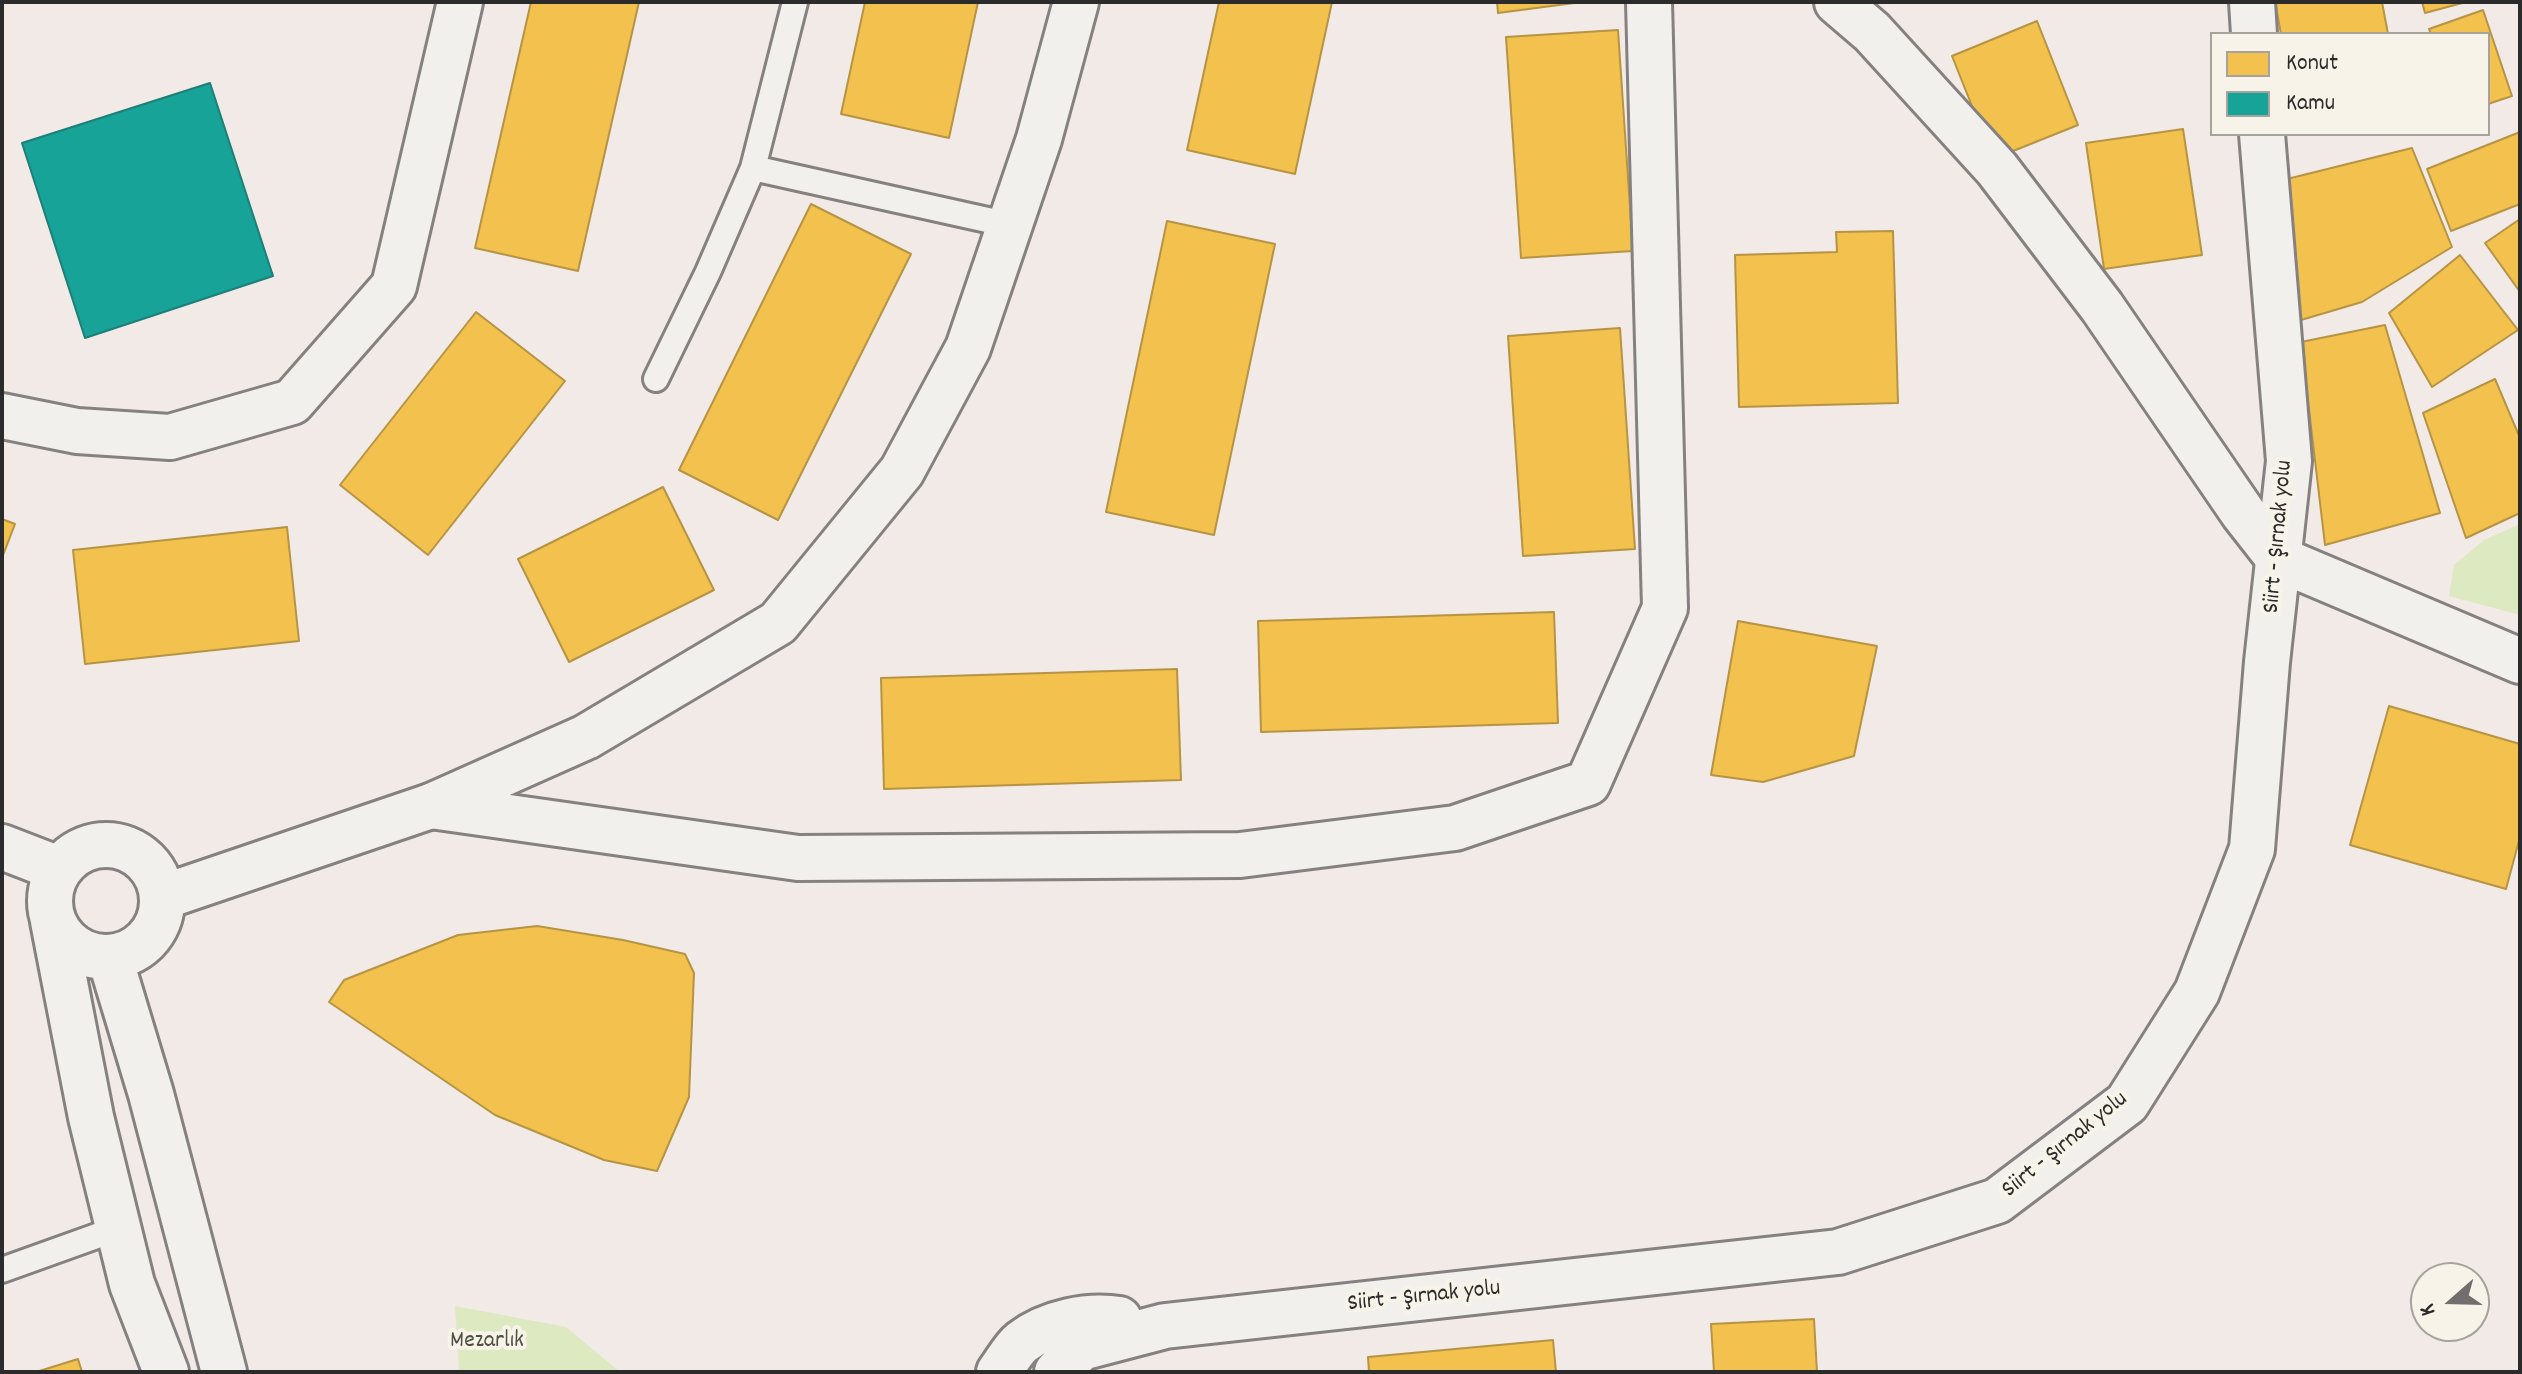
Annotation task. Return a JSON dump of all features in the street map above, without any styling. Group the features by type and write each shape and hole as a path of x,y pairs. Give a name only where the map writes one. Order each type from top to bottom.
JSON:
{"street":[{"path":"2,416 77,431 170,437 292,402 394,286 460,2"},
{"path":"163,897 431,806 586,737 778,623 902,471 968,348 1039,139 1076,2"},
{"path":"431,806 798,858 1240,855 1455,828 1588,783 1665,608 1649,2"},
{"path":"1837,2 1872,32 1997,169 2102,307 2243,513 2279,559 2520,661"},
{"path":"2252,2 2254,32"},
{"name":"Siirt - Şırnak yolu","path":"1165,1326 1838,1252 1997,1201 2127,1103 2197,992 2252,849 2267,662 2289,461 2262,136"},
{"path":"53,921 62,937 75,949 92,956 110,958 128,954 143,945 155,931 163,897 159,880 137,853 121,846 103,844 71,856 59,869 51,885 50,903 53,921 91,1117 132,1284 166,1372"},
{"path":"2,847 59,869"},
{"path":"110,958 151,1094 224,1372"},
{"path":"999,1372 1021,1343 1048,1327 1098,1316 1165,1326"},
{"path":"1057,1372 1081,1348 1165,1326"}],"lane":[{"path":"656,379 708,272 753,168 795,2"},
{"path":"753,168 1010,225"},
{"path":"2,1270 119,1228"}],"green space":[{"path":"2520,524 2520,615 2449,596 2454,565 2484,540"},
{"name":"Mezarlık","path":"455,1306 566,1327 620,1372 459,1372"}],"building: Konut":[{"path":"531,2 639,2 578,271 475,248"},
{"path":"865,2 978,2 949,138 841,114"},
{"path":"1219,2 1332,2 1295,174 1187,150"},
{"path":"1497,2 1582,2 1498,13"},
{"path":"2275,2 2382,2 2388,32 2281,32"},
{"path":"2422,2 2466,2 2425,13"},
{"path":"2483,10 2512,96 2490,103 2490,32 2430,32 2429,29"},
{"path":"2037,21 2078,125 1993,159 1952,56"},
{"path":"1618,30 1633,251 1521,258 1506,37"},
{"path":"2183,129 2202,255 2104,269 2086,143"},
{"path":"2520,132 2520,204 2451,231 2427,169"},
{"path":"2412,148 2452,247 2362,302 2301,320 2287,179"},
{"path":"811,204 911,254 778,520 679,470"},
{"path":"2520,219 2520,292 2485,243"},
{"path":"1167,221 1275,244 1214,535 1106,512"},
{"path":"1893,231 1898,403 1739,407 1735,255 1837,252 1836,232"},
{"path":"2460,255 2518,330 2432,387 2389,313"},
{"path":"476,312 565,381 428,555 340,485"},
{"path":"2385,325 2440,513 2325,545 2301,342"},
{"path":"1620,328 1635,549 1523,556 1508,336"},
{"path":"2495,379 2520,438 2520,513 2466,538 2423,413"},
{"path":"663,487 714,590 569,662 518,559"},
{"path":"2,519 15,524 2,558"},
{"path":"287,527 299,641 85,664 73,550"},
{"path":"1554,612 1558,723 1261,732 1258,621"},
{"path":"1738,621 1877,646 1854,756 1763,782 1711,775"},
{"path":"1177,669 1181,780 884,789 881,678"},
{"path":"2389,706 2520,744 2520,837 2506,889 2350,845"},
{"path":"537,926 685,954 694,973 689,1097 657,1171 604,1160 495,1115 329,1002 344,980 458,935"},
{"path":"1814,1319 1817,1372 1714,1372 1711,1324"},
{"path":"1553,1340 1556,1372 1369,1372 1368,1357"},
{"path":"78,1359 82,1372 36,1372"}],"building: Kamu":[{"path":"210,83 273,276 85,338 22,143"}]}
